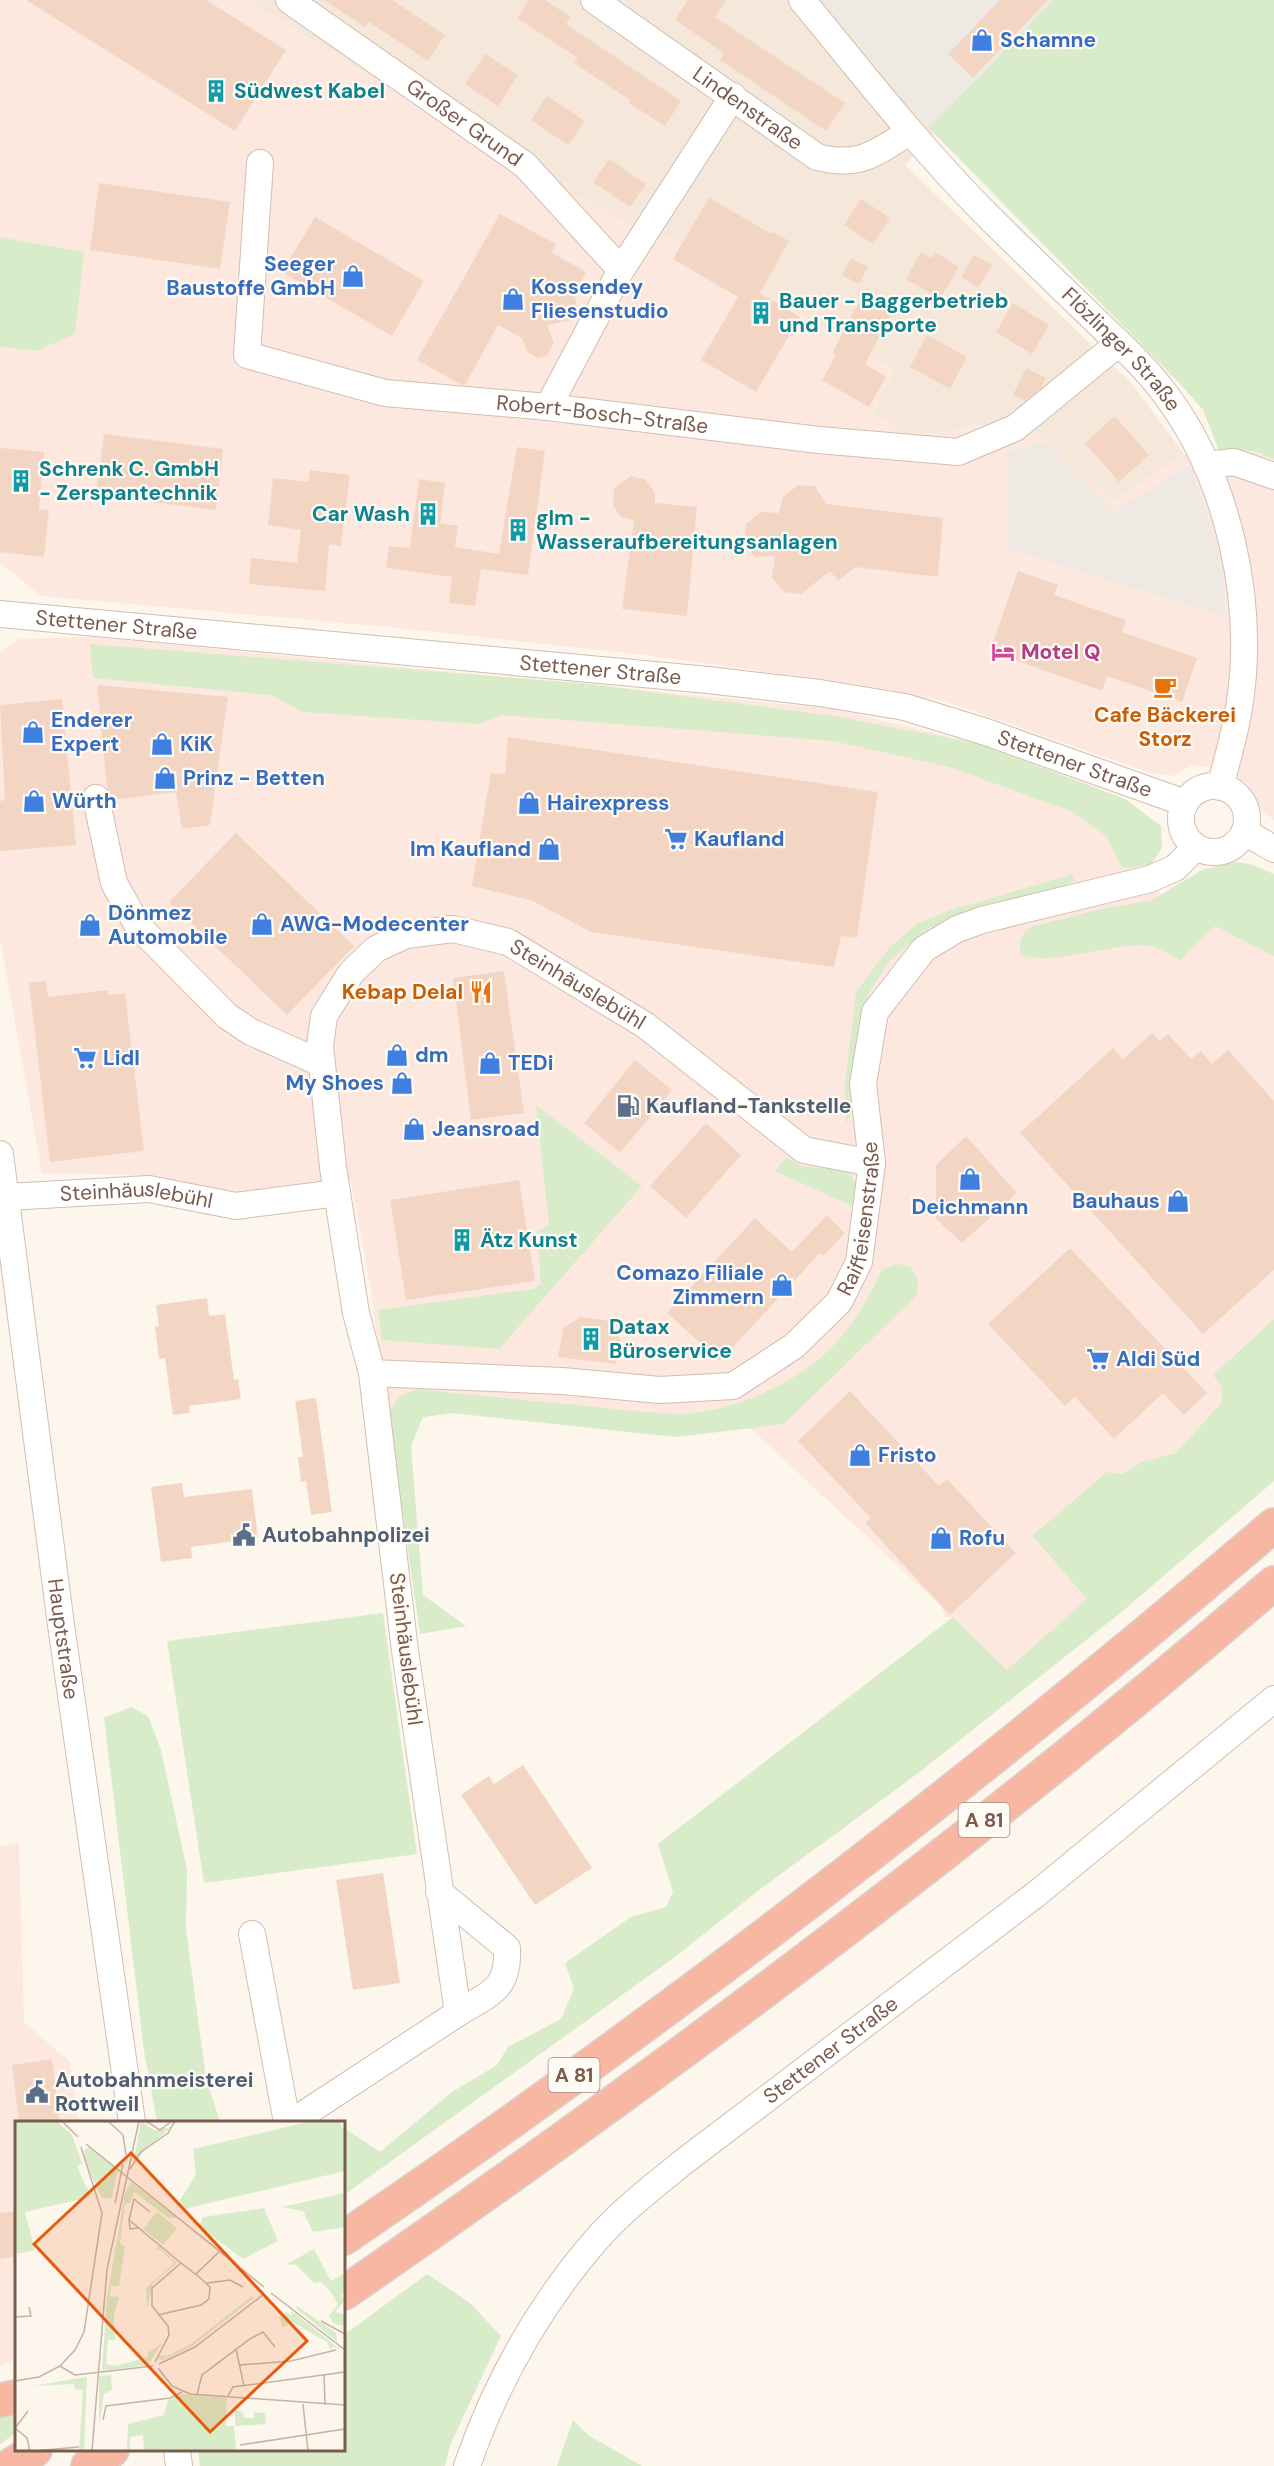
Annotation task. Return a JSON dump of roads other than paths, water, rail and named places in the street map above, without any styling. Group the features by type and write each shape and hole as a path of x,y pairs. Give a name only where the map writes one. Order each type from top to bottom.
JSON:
{"highway":[{"name":"A 81","path":"345,2237 573,2076 856,1867 1140,1638 1274,1525"},
{"name":"A 81","path":"345,2292 570,2133 891,1893 1081,1742 1274,1583"},
{"path":"0,2400 15,2397"},
{"path":"10,2466 33,2451"},
{"path":"88,2466 110,2451"}],"street":[{"name":"Großer Grund","path":"289,0 525,165 621,270"},
{"name":"Lindenstraße","path":"594,0 817,157 835,161 862,160 910,132"},
{"name":"Flözlinger Straße","path":"802,0 910,132 987,215 1119,343 1166,394 1188,428 1206,465 1239,566 1242,607 1239,707 1221,786"},
{"path":"548,407 621,270 733,96"},
{"name":"Robert-Bosch-Straße","path":"261,163 247,355 385,393 548,407 819,440 958,452 1016,428 1119,343"},
{"path":"1206,465 1234,462 1274,476"},
{"name":"Stettener Straße","path":"0,614 708,680 820,693 905,707 946,719 1185,803"},
{"path":"1221,786 1237,794 1243,802 1246,812 1245,832 1229,848 1207,851 1196,847 1184,832 1181,822 1185,803 1199,789 1221,786"},
{"path":"96,798 114,883 138,926 227,1016 251,1032 321,1063"},
{"path":"1245,832 1274,849"},
{"name":"Raiffeisenstraße","path":"372,1373 562,1381 660,1390 733,1386 794,1346 839,1302 859,1262 872,1163 863,1084 873,1018 924,948 957,929 982,920 1150,879 1175,868 1196,847"},
{"name":"Steinhäuslebühl","path":"458,2013 407,1663 372,1373 356,1313 337,1193 321,1063 320,1046 324,1016 351,973 376,949 406,935 453,929 508,942 630,1016 804,1150 872,1163"},
{"name":"Hauptstraße","path":"0,1154 60,1613 132,2121"},
{"name":"Steinhäuslebühl","path":"6,1197 149,1189 236,1206 337,1193"},
{"name":"Stettener Straße","path":"467,2466 499,2386 529,2329 561,2282 597,2238 638,2199 1044,1887 1274,1699"},
{"path":"294,2121 499,1987 508,1968 507,1948 440,1892"},
{"path":"252,1934 287,2121"},
{"path":"177,2451 179,2466"}],"place":[{"name":"Schamne","path":"982,40"},
{"name":"Südwest Kabel","path":"216,91"},
{"name":"Seeger Baustoffe GmbH","path":"353,276"},
{"name":"Kossendey Fliesenstudio","path":"513,299"},
{"name":"Bauer - Baggerbetrieb und Transporte","path":"761,313"},
{"name":"Schrenk C. GmbH - Zerspantechnik","path":"21,481"},
{"name":"Car Wash","path":"428,514"},
{"name":"glm - Wasseraufbereitungsanlagen","path":"518,530"},
{"name":"Motel Q","path":"1003,652"},
{"name":"Cafe Bäckerei Storz","path":"1165,687"},
{"name":"Enderer Expert","path":"33,732"},
{"name":"KiK","path":"162,744"},
{"name":"Prinz - Betten","path":"165,778"},
{"name":"Würth","path":"34,801"},
{"name":"Hairexpress","path":"529,803"},
{"name":"Kaufland","path":"676,839"},
{"name":"Im Kaufland","path":"549,849"},
{"name":"AWG-Modecenter","path":"262,924"},
{"name":"Dönmez Automobile","path":"90,925"},
{"name":"Kebap Delal","path":"481,992"},
{"name":"dm","path":"397,1055"},
{"name":"Lidl","path":"85,1058"},
{"name":"TEDi","path":"490,1063"},
{"name":"My Shoes","path":"402,1083"},
{"name":"Kaufland-Tankstelle","path":"628,1106"},
{"name":"Jeansroad","path":"414,1129"},
{"name":"Deichmann","path":"970,1179"},
{"name":"Bauhaus","path":"1178,1201"},
{"name":"Ätz Kunst","path":"462,1240"},
{"name":"Comazo Filiale Zimmern","path":"782,1285"},
{"name":"Datax Büroservice","path":"591,1339"},
{"name":"Aldi Süd","path":"1098,1359"},
{"name":"Fristo","path":"860,1455"},
{"name":"Autobahnpolizei","path":"244,1535"},
{"name":"Rofu","path":"941,1538"},
{"name":"Autobahnmeisterei Rottweil","path":"37,2092"}]}
